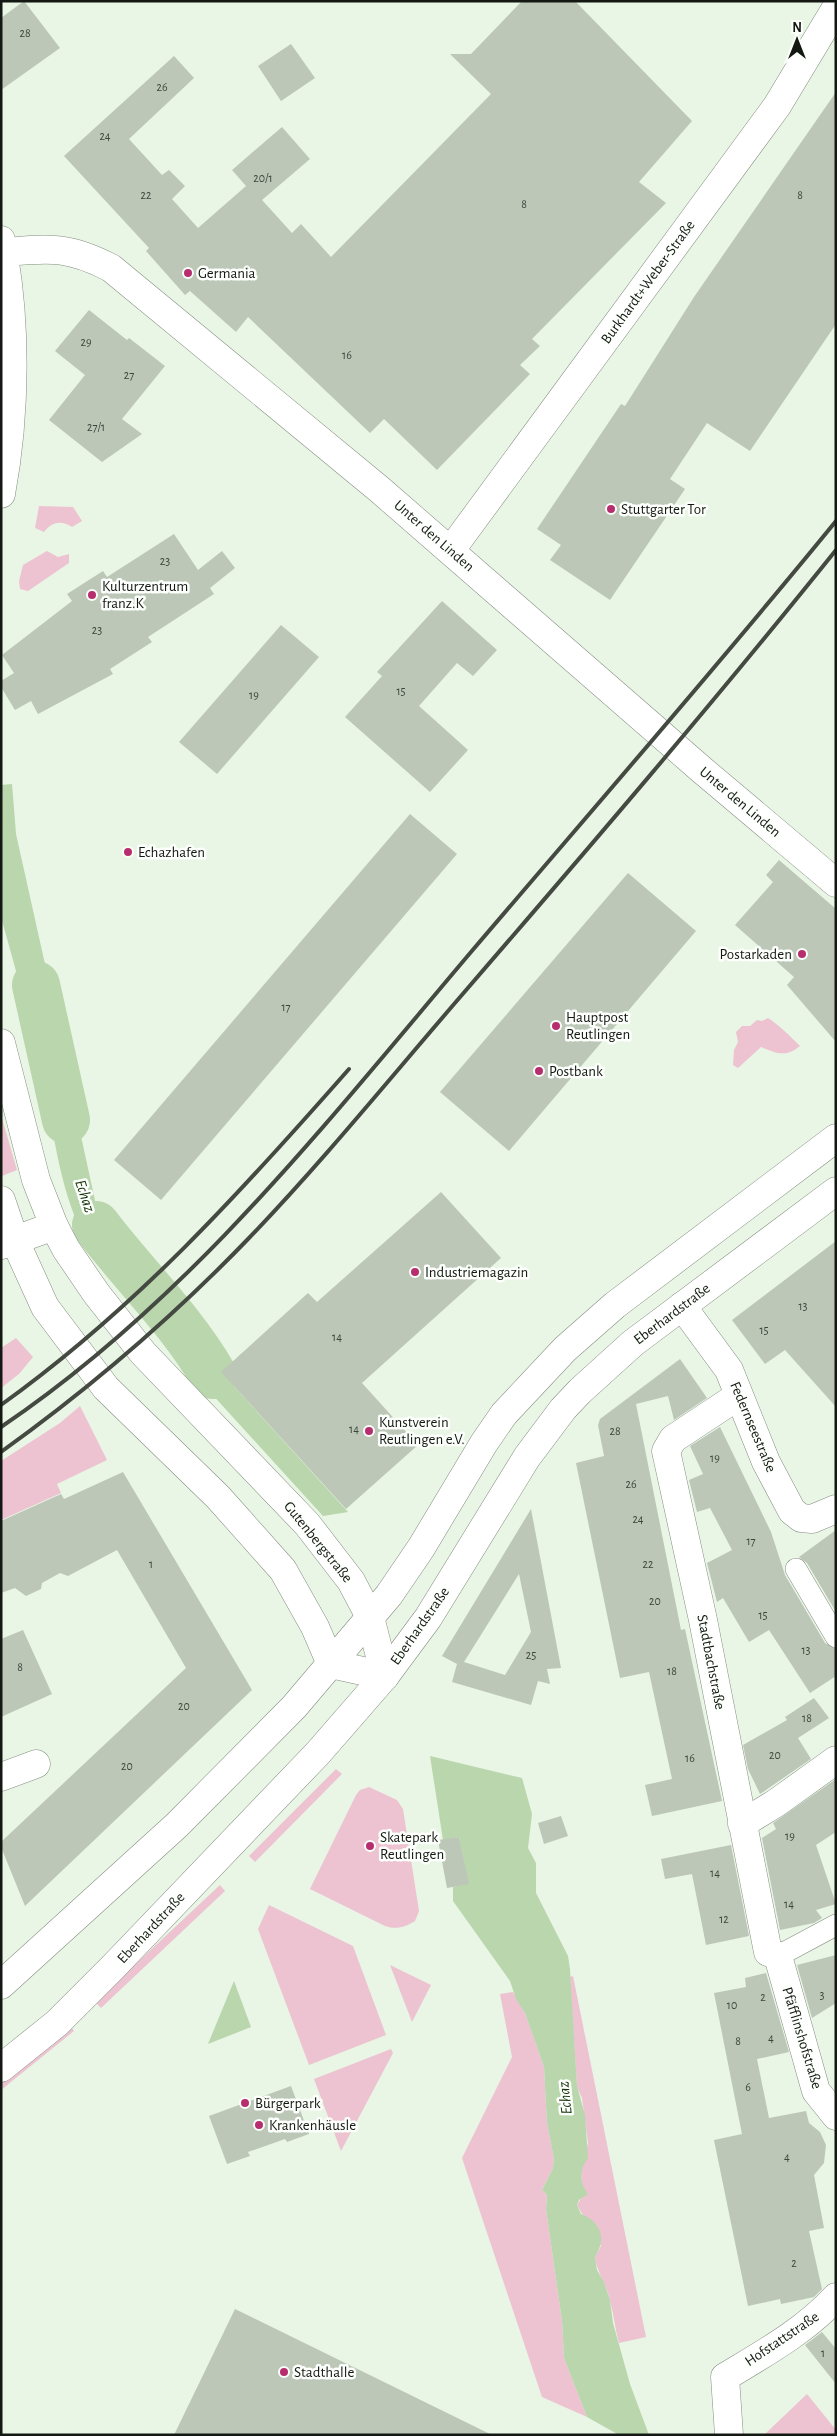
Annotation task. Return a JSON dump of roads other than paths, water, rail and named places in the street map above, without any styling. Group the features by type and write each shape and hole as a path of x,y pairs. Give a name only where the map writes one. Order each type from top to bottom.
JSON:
{"main road":[{"name":"Burkhardt+Weber-Straße","path":"451,550 777,106 836,8"},
{"name":"Unter den Linden","path":"1,494 9,439 11,389 10,326 2,246 72,251 111,268 451,550 702,770 836,883"},
{"name":"Gutenbergstraße","path":"1,1043 36,1180 54,1226 80,1270 143,1353 307,1524 351,1581 370,1617 385,1676"},
{"path":"1,1985 196,1806 278,1724 370,1617 413,1560 504,1414 565,1349 615,1305 836,1138"},
{"name":"Eberhardstraße","path":"1,2068 57,2023 114,1966 318,1753 385,1676 428,1618 527,1457 563,1409 601,1370 682,1306 836,1191"},
{"path":"1,1200 8,1243 45,1307 106,1388 218,1497 283,1570 315,1626 331,1664"},
{"path":"8,1243 54,1226"},
{"name":"Federnseestraße","path":"682,1306 729,1370 766,1462 792,1511 801,1518 812,1519 836,1509"},
{"name":"Stadtbachstraße","path":"738,1396 673,1440 666,1451 703,1620 768,1952 778,1956"},
{"path":"331,1664 385,1676"},
{"path":"742,1824 776,1803 836,1760"},
{"path":"1,1777 36,1764"},
{"name":"Pfäfflinshofstraße","path":"778,1956 816,2091 836,2116"},
{"name":"Hofstattstraße","path":"729,2435 725,2377 770,2349 823,2311 836,2298"}],"street":[{"path":"796,1569 836,1637"},
{"path":"778,1956 836,1925"}],"water":[{"path":"12,784 16,834 63,1045 38,1050 1,917 1,785"},
{"path":"63,1054 96,1205 119,1239 145,1268 123,1288 102,1266 86,1240 73,1212 56,1151 41,1059"},
{"path":"186,1314 228,1360 221,1372 348,1512 323,1516 210,1392 162,1335"},
{"path":"430,1756 522,1778 532,1814 528,1848 536,1863 536,1893 568,1956 570,1969 577,2086 585,2115 588,2158 581,2176 588,2194 579,2200 577,2205 581,2214 593,2221 600,2231 601,2243 595,2257 597,2270 604,2282 610,2300 613,2323 630,2384 649,2435 619,2435 587,2417 564,2358 562,2321 546,2209 547,2195 542,2190 553,2168 554,2159 547,2123 544,2067 525,2013 516,1999 510,1981 453,1901 453,1887 468,1883 459,1837 443,1840"},
{"path":"234,1981 251,2027 208,2044"}],"waterway":[{"name":"Echaz","path":"36,985 66,1120"},
{"name":"Echaz","path":"96,1225 187,1335 213,1375"}],"railway":[{"path":"1,1427 69,1377 133,1324 194,1266 252,1206 363,1080 836,521"},
{"path":"1,1452 67,1403 161,1324 249,1238 304,1179 603,830 744,663 836,550"},
{"path":"1,1405 50,1368 142,1289 227,1204 349,1069"}],"place":[{"name":"Germania","path":"188,273"},
{"name":"Stuttgarter Tor","path":"611,509"},
{"name":"Kulturzentrum franz.K","path":"92,595"},
{"name":"Echazhafen","path":"128,852"},
{"name":"Postarkaden","path":"802,954"},
{"name":"Hauptpost Reutlingen","path":"556,1026"},
{"name":"Postbank","path":"539,1071"},
{"name":"Industriemagazin","path":"415,1272"},
{"name":"Kunstverein Reutlingen e.V.","path":"369,1431"},
{"name":"Skatepark Reutlingen","path":"370,1846"},
{"name":"Bürgerpark","path":"245,2103"},
{"name":"Krankenhäusle","path":"259,2125"},
{"name":"Stadthalle","path":"284,2372"}]}
